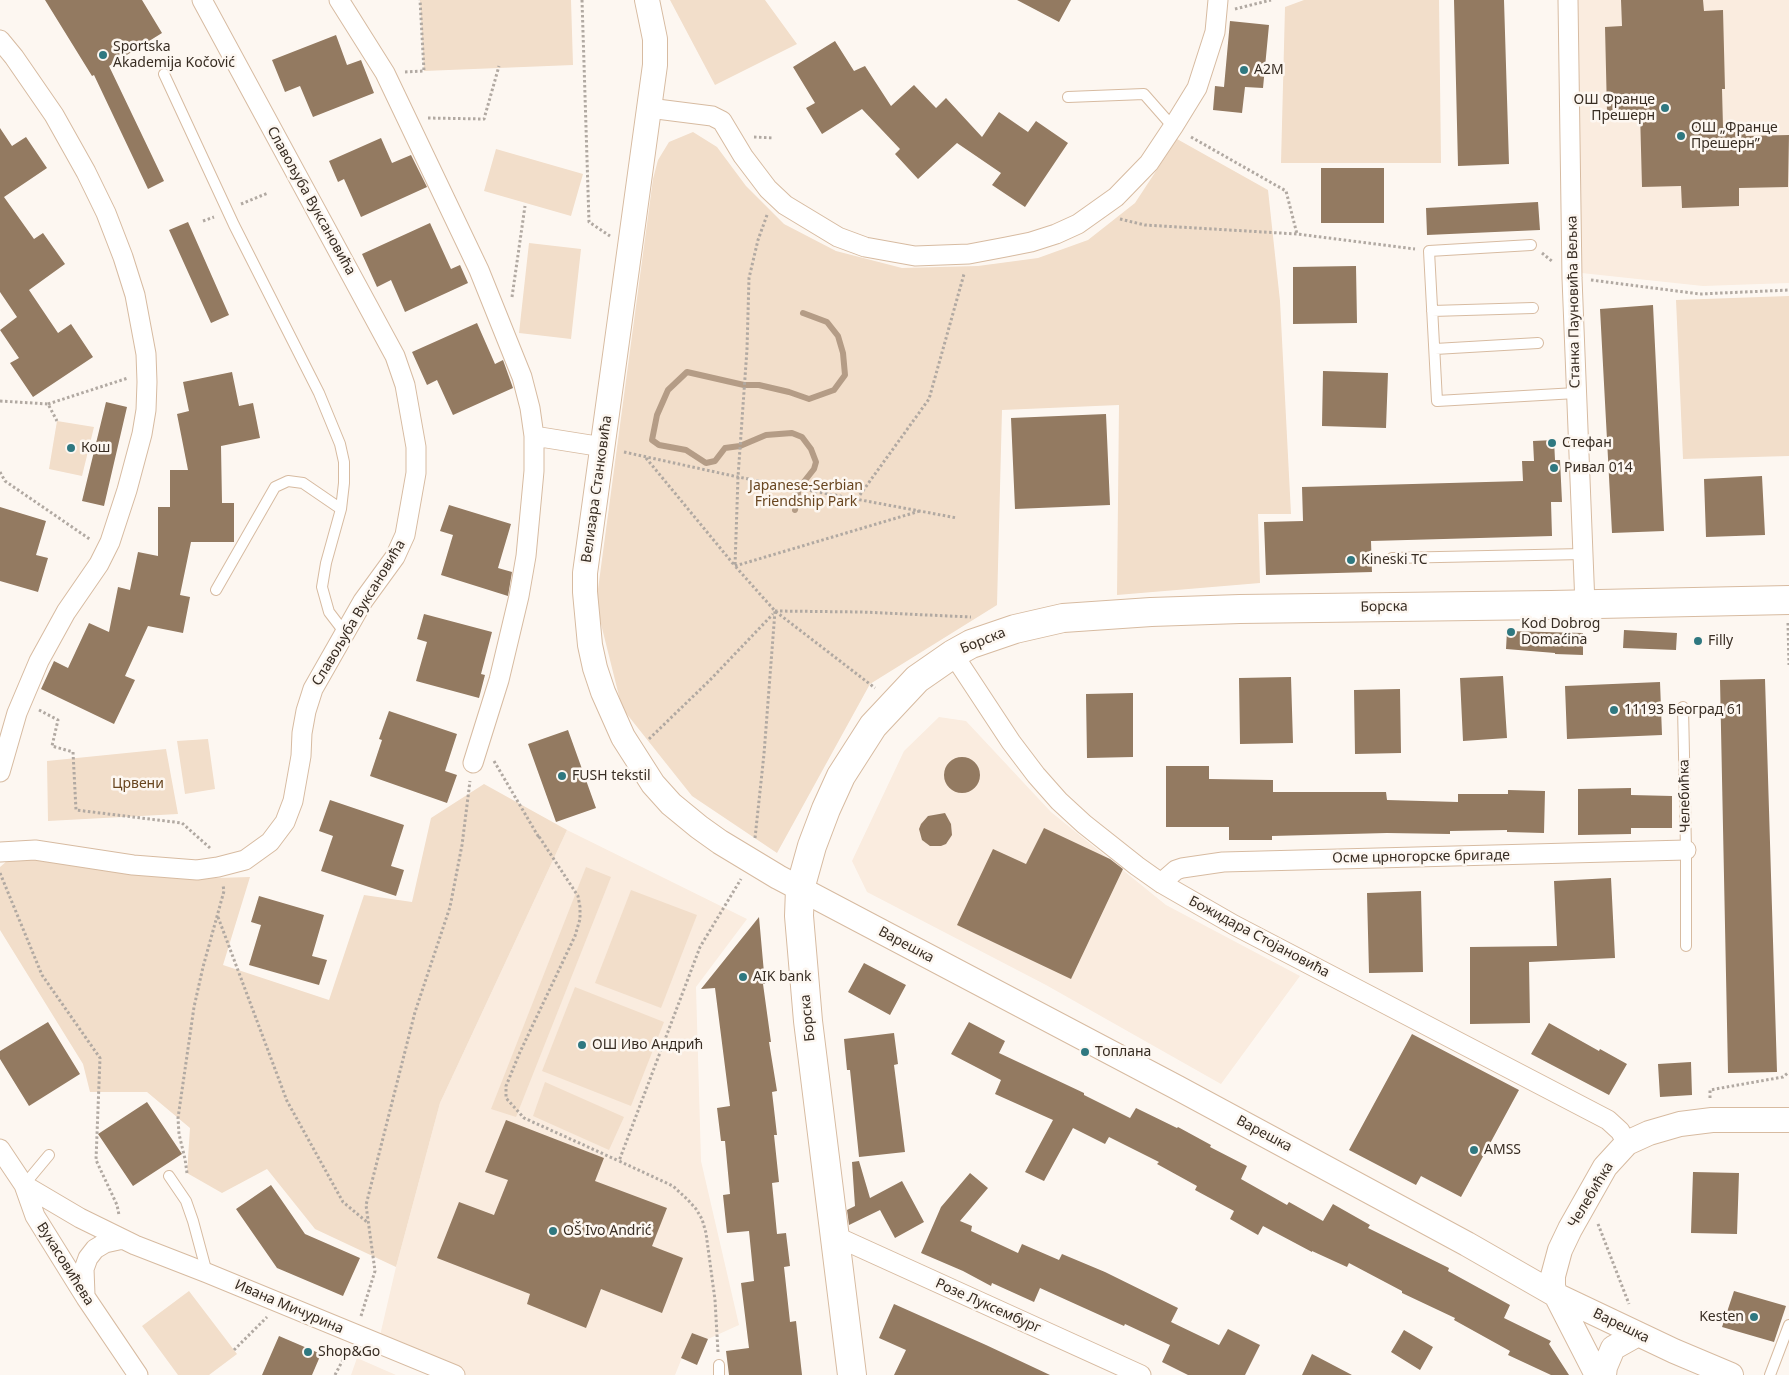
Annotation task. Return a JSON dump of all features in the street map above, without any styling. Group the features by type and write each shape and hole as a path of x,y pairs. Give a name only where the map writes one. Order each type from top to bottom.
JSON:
{"main road":[{"name":"Борска","path":"852,1375 807,1012 799,916 800,889 819,827 842,776 872,726 917,679 953,654 988,637 1036,623 1063,618 1240,609 1585,605 1789,600"}],"street":[{"name":"Славољуба Вуксановића","path":"0,852 35,850 174,869 197,870 245,860 270,842 285,822 293,802 306,711 313,689 363,601 395,557 405,535 411,506 416,447 405,385 395,356 202,0"},
{"path":"340,0 385,74 408,118 479,270 522,377 530,408 534,436 534,471 520,596 499,680 473,763"},
{"name":"Велизара Станковића","path":"647,0 655,39 655,65 585,573 586,620 591,652 603,692 623,737 653,784 671,804 720,842 800,889"},
{"name":"Станка Пауновића Вељка","path":"1568,0 1572,278 1585,605"},
{"path":"649,108 712,116 722,121 743,156 768,189 785,205 838,237 865,247 916,256 969,254 1031,242 1056,234 1078,224 1116,197 1149,163 1174,127 1196,88 1210,51 1218,7"},
{"path":"0,40 54,114 106,213 135,295 146,354 146,410 142,434 127,490 106,550 99,564 66,612 39,661 17,713 0,772"},
{"path":"534,436 603,447"},
{"name":"Божидара Стојановића","path":"953,654 1010,742 1036,775 1084,824 1136,866 1161,884 1234,925 1608,1120 1620,1131 1627,1143"},
{"name":"Осме црногорске бригаде","path":"1161,884 1176,870 1223,862 1686,850"},
{"name":"Варешка","path":"800,889 1204,1102 1467,1244 1556,1295 1730,1375"},
{"name":"Челебићка","path":"1556,1295 1553,1281 1555,1264 1560,1250 1587,1195 1605,1167 1627,1143 1649,1133 1692,1122 1789,1120"},
{"name":"Вукасовићева","path":"0,1149 24,1185 35,1216 86,1298 138,1375"},
{"name":"Ивана Мичурина","path":"24,1185 80,1218 123,1239 454,1375"},
{"name":"Розе Луксембург","path":"836,1236 1141,1375"},
{"path":"86,1298 84,1269 88,1258 95,1249 105,1243 123,1239"},
{"path":"1556,1295 1597,1375"},
{"path":"1604,1375 1605,1367 1613,1348 1640,1334"}],"lane":[{"path":"164,74 231,218 319,393 340,444 344,462 341,509 326,563 322,587 329,612 345,633"},
{"path":"1068,98 1144,94 1174,127"},
{"path":"1531,245 1429,251 1436,401 1576,393"},
{"path":"1432,311 1533,308"},
{"path":"1435,348 1538,343"},
{"path":"216,590 275,487 288,481 303,483 341,509"},
{"path":"1392,558 1583,554"},
{"name":"Челебићка","path":"1683,707 1686,946"},
{"path":"24,1185 49,1155"},
{"path":"169,1176 186,1201 207,1272"},
{"path":"1770,1375 1787,1336 1789,1325"}],"path":[{"path":"385,74 424,71 420,0"},
{"path":"582,0 590,222 630,248"},
{"path":"1218,7 1271,0"},
{"path":"408,118 484,119 499,66"},
{"path":"1174,127 1286,191 1297,234"},
{"path":"240,204 268,193"},
{"path":"734,566 747,349 749,278 758,240 765,220 777,197"},
{"path":"511,300 525,206"},
{"path":"1145,225 1297,234 1429,251"},
{"path":"857,499 929,399 969,254"},
{"path":"1572,278 1700,294 1789,290"},
{"path":"0,401 48,404 146,371"},
{"path":"48,404 57,421"},
{"path":"603,447 738,477 957,518"},
{"path":"646,458 734,566 775,611 895,703"},
{"path":"0,472 4,480 106,550"},
{"path":"734,566 921,511"},
{"path":"619,1161 700,947 752,861 764,754 775,611"},
{"path":"633,754 710,680 772,617 775,611"},
{"path":"775,611 862,612 980,618"},
{"path":"1788,632 1789,665"},
{"path":"58,720 52,746 73,752 76,810 182,822 222,858 218,867 224,891 194,1007 178,1118 179,1134 187,1173 186,1201"},
{"path":"480,738 538,836 578,896 580,907 580,919 575,936 520,1052 506,1086 506,1098 524,1118 673,1186 696,1209 702,1219 706,1233 715,1300 719,1370"},
{"path":"335,1375 355,1334 375,1271 366,1205 415,1012 450,907 462,844 473,763"},
{"path":"0,872 42,975 100,1058 96,1160 117,1205 123,1239"},
{"path":"217,916 287,1101 343,1202 368,1223"},
{"path":"1738,1085 1783,1077 1789,1072"},
{"path":"1587,1195 1640,1334"},
{"path":"234,1350 281,1303"}],"shaded area":[{"name":"ОШ „Франце Прешерн”","path":"1574,0 1789,0 1789,283 1703,286 1572,272"},
{"path":"939,717 966,721 1051,812 1166,905 1300,976 1221,1084 1046,985 867,892 852,861 904,751"},
{"name":"ОШ Иво Андрић","path":"567,830 747,919 696,987 701,1161 739,1325 708,1339 692,1333 675,1375 455,1375 378,1344 396,1267 440,1103"},
{"path":"357,1358 396,1375 351,1375"}],"green space":[{"path":"420,0 571,0 573,65 424,71"},
{"path":"670,0 765,0 797,44 715,85"},
{"path":"1304,0 1439,0 1441,163 1281,163 1285,7"},
{"name":"Japanese-Serbian Friendship Park","path":"693,132 717,147 746,186 784,224 836,251 902,268 978,266 1038,258 1088,240 1135,203 1177,139 1268,190 1280,301 1291,514 1258,514 1260,583 1117,595 1119,405 1002,410 997,605 870,684 777,853 692,796 622,708 596,604 653,179 658,160 669,142"},
{"path":"496,149 583,174 571,216 484,191"},
{"path":"529,243 581,249 571,339 519,333"},
{"path":"1789,296 1789,456 1683,459 1676,300"},
{"name":"Кош","path":"57,421 94,427 82,476 49,469"},
{"path":"208,739 215,789 185,794 177,741"},
{"name":"Црвени","path":"166,749 178,814 48,821 47,761"},
{"path":"484,784 567,830 440,1103 396,1267 315,1229 267,1169 222,1193 187,1173 190,1128 147,1092 90,1092 83,1064 0,930 0,867 7,861 55,853 181,879 250,877 223,965 329,1000 364,895 412,902 431,818"},
{"path":"586,867 611,877 516,1117 491,1109"},
{"path":"631,890 697,915 661,1008 595,983"},
{"path":"575,987 664,1022 631,1106 542,1071"},
{"path":"545,1082 624,1117 609,1150 533,1116"},
{"path":"189,1291 237,1354 209,1375 178,1375 142,1326"}],"building":[{"name":"Sportska Akademija Kočović","path":"45,0 142,0 162,33 109,66 164,181 148,189 94,75 92,76"},
{"path":"1017,0 1071,0 1059,22"},
{"path":"1454,0 1504,0 1509,164 1458,166"},
{"name":"ОШ Франце Прешерн","path":"1621,0 1703,0 1704,11 1723,10 1725,89 1722,89 1723,127 1742,127 1746,136 1789,135 1788,187 1739,188 1739,206 1682,208 1681,186 1642,187 1640,112 1607,112 1605,27 1622,26"},
{"path":"1230,21 1269,25 1263,88 1245,87 1242,113 1213,110 1215,86 1224,87"},
{"path":"336,35 347,65 361,60 374,93 313,117 300,86 285,92 272,60"},
{"path":"835,41 854,71 865,66 891,106 914,85 936,108 946,98 982,137 999,112 1028,132 1036,121 1068,143 1025,207 992,185 1001,173 957,143 918,179 895,154 900,149 862,109 822,134 806,108 815,103 793,67"},
{"path":"0,128 12,146 26,137 47,168 4,197 34,239 43,233 65,264 29,290 58,333 71,324 93,357 33,397 10,363 19,358 0,330 17,317 0,292"},
{"path":"381,138 392,163 411,155 427,187 361,217 344,179 338,182 329,161"},
{"path":"1321,168 1384,168 1384,223 1321,223"},
{"path":"1538,202 1540,230 1427,235 1426,208"},
{"path":"188,222 229,315 211,323 169,230"},
{"path":"430,223 451,269 460,265 468,283 405,312 391,280 377,287 362,254"},
{"path":"1356,266 1357,323 1293,324 1293,267"},
{"path":"1653,305 1664,531 1612,533 1600,309"},
{"path":"477,323 495,364 503,360 513,388 453,415 437,380 427,385 412,352"},
{"path":"1323,371 1388,373 1386,428 1322,426"},
{"path":"232,372 239,406 253,403 260,438 221,446 222,503 234,503 234,542 191,542 180,595 190,597 183,633 148,626 125,676 135,680 114,724 41,689 54,661 68,668 89,623 109,632 118,587 130,590 138,552 158,556 158,507 170,507 170,470 188,470 177,414 189,411 183,382"},
{"path":"106,402 127,407 104,506 82,501"},
{"path":"1106,414 1110,505 1015,509 1011,418"},
{"path":"1554,440 1555,460 1560,460 1562,502 1551,502 1552,536 1371,541 1372,572 1266,575 1264,522 1303,521 1302,487 1523,481 1522,461 1534,461 1533,441"},
{"path":"1762,476 1765,535 1706,537 1704,479"},
{"path":"449,505 511,524 498,568 512,572 508,596 441,575 453,535 440,531"},
{"path":"0,507 46,521 36,555 48,558 38,592 0,581"},
{"path":"424,614 492,632 481,674 485,675 479,698 416,681 427,642 417,639"},
{"path":"1624,630 1677,633 1676,650 1623,648"},
{"path":"1507,631 1583,633 1583,655 1506,649"},
{"path":"1503,676 1507,738 1463,741 1460,678"},
{"path":"1291,677 1293,743 1240,744 1239,678"},
{"path":"1765,679 1777,1072 1728,1073 1720,680"},
{"name":"11193 Београд 61","path":"1660,682 1662,735 1567,739 1565,686"},
{"path":"1400,689 1401,753 1355,754 1354,690"},
{"path":"1133,693 1133,757 1087,758 1086,694"},
{"path":"389,711 457,734 445,771 457,775 447,803 370,776 382,740 379,739"},
{"name":"FUSH tekstil","path":"568,730 596,808 556,822 528,744"},
{"path":"962,757 974,763 980,775 974,787 962,793 950,787 944,775 950,763"},
{"path":"1166,766 1209,766 1209,779 1273,780 1273,792 1386,792 1387,800 1458,802 1458,794 1508,794 1508,790 1545,791 1544,833 1507,832 1507,830 1450,831 1450,834 1387,833 1272,836 1272,840 1229,840 1229,827 1166,827"},
{"path":"1631,788 1631,795 1672,796 1672,828 1631,828 1631,834 1578,835 1578,789"},
{"path":"330,800 404,825 391,866 404,870 396,896 321,871 333,836 319,831"},
{"path":"945,813 951,824 952,835 946,844 930,846 922,840 919,829 921,824 928,816"},
{"path":"1044,828 1110,859 1123,869 1071,979 957,925 993,849 1026,864"},
{"path":"1611,878 1615,958 1529,962 1530,1023 1470,1024 1470,947 1557,946 1554,881"},
{"path":"1421,891 1423,972 1369,973 1367,893"},
{"path":"259,896 324,915 312,956 327,960 319,985 249,965 261,925 251,922"},
{"path":"759,917 765,984 763,984 771,1042 769,1042 777,1091 772,1092 777,1135 774,1135 779,1182 772,1183 777,1234 786,1233 790,1266 784,1267 790,1322 796,1321 802,1375 729,1375 726,1351 749,1348 741,1283 754,1281 749,1231 727,1233 723,1195 730,1194 725,1141 721,1141 717,1108 730,1106 715,988 701,989"},
{"path":"864,963 906,985 890,1015 848,992"},
{"path":"48,1022 80,1074 29,1106 0,1059 0,1051"},
{"path":"969,1022 1005,1041 999,1053 1084,1093 1084,1095 1130,1118 1136,1108 1178,1127 1211,1145 1210,1147 1247,1166 1241,1179 1287,1205 1289,1202 1323,1221 1333,1204 1370,1225 1368,1228 1449,1268 1448,1271 1510,1305 1504,1318 1551,1341 1549,1344 1569,1375 1551,1375 1508,1355 1510,1351 1454,1320 1455,1318 1402,1293 1402,1291 1349,1263 1347,1267 1312,1252 1263,1226 1258,1235 1230,1219 1234,1211 1195,1190 1197,1186 1157,1164 1159,1162 1109,1137 1105,1144 1073,1128 1044,1181 1025,1172 1053,1120 995,1094 1001,1080 951,1054"},
{"path":"1549,1023 1599,1051 1600,1049 1627,1064 1609,1095 1531,1054"},
{"path":"894,1033 898,1064 894,1065 905,1152 859,1157 850,1070 847,1070 844,1039"},
{"path":"1412,1034 1519,1090 1461,1197 1421,1176 1416,1185 1349,1150"},
{"path":"1691,1062 1692,1095 1660,1097 1658,1064"},
{"path":"147,1102 182,1154 133,1186 98,1134"},
{"name":"OŠ Ivo Andrić","path":"506,1120 604,1158 595,1181 667,1208 652,1246 683,1258 662,1313 601,1289 586,1328 527,1304 530,1294 437,1258 459,1202 494,1215 508,1180 485,1172"},
{"path":"859,1161 870,1198 902,1181 924,1222 895,1238 880,1210 849,1225 847,1210 855,1206 852,1162"},
{"path":"1693,1172 1739,1173 1737,1234 1691,1233"},
{"path":"970,1173 988,1188 960,1221 972,1226 971,1231 1018,1253 1022,1244 1059,1260 1062,1254 1105,1272 1178,1308 1171,1322 1219,1345 1228,1329 1260,1345 1245,1375 1188,1375 1162,1362 1170,1345 1125,1324 1124,1326 1040,1288 1034,1302 992,1283 991,1286 963,1271 921,1253 941,1207"},
{"path":"271,1185 305,1234 360,1258 343,1296 277,1268 236,1209"},
{"name":"Kesten","path":"1734,1291 1786,1306 1774,1342 1722,1327"},
{"path":"894,1304 1050,1375 894,1375 906,1350 879,1338"},
{"path":"1404,1330 1433,1347 1420,1370 1391,1352"},
{"path":"692,1333 708,1339 697,1365 681,1358"},
{"path":"279,1336 321,1354 312,1375 262,1375"},
{"path":"1312,1354 1352,1375 1302,1375"}],"waterway":[{"path":"795,510 799,488 814,469 816,462 811,449 802,437 792,433 766,435 740,446 725,448 715,461 706,463 686,450 659,445 652,440 657,415 668,390 687,372 744,385 759,385 809,399 834,390 845,375 843,353 838,336 827,322 803,313"}],"place":[{"name":"Sportska Akademija Kočović","path":"103,55"},
{"name":"A2M","path":"1244,70"},
{"name":"ОШ Франце Прешерн","path":"1665,108"},
{"name":"ОШ „Франце Прешерн”","path":"1681,136"},
{"name":"Стефан","path":"1552,443"},
{"name":"Кош","path":"71,448"},
{"name":"Ривал 014","path":"1554,468"},
{"name":"Kineski TC","path":"1351,560"},
{"name":"Kod Dobrog Domaćina","path":"1511,632"},
{"name":"Filly","path":"1698,641"},
{"name":"11193 Београд 61","path":"1614,710"},
{"name":"FUSH tekstil","path":"562,776"},
{"name":"AIK bank","path":"743,977"},
{"name":"ОШ Иво Андрић","path":"582,1045"},
{"name":"Топлана","path":"1085,1052"},
{"name":"AMSS","path":"1474,1150"},
{"name":"OŠ Ivo Andrić","path":"553,1231"},
{"name":"Kesten","path":"1754,1317"},
{"name":"Shop&Go","path":"308,1352"}]}
